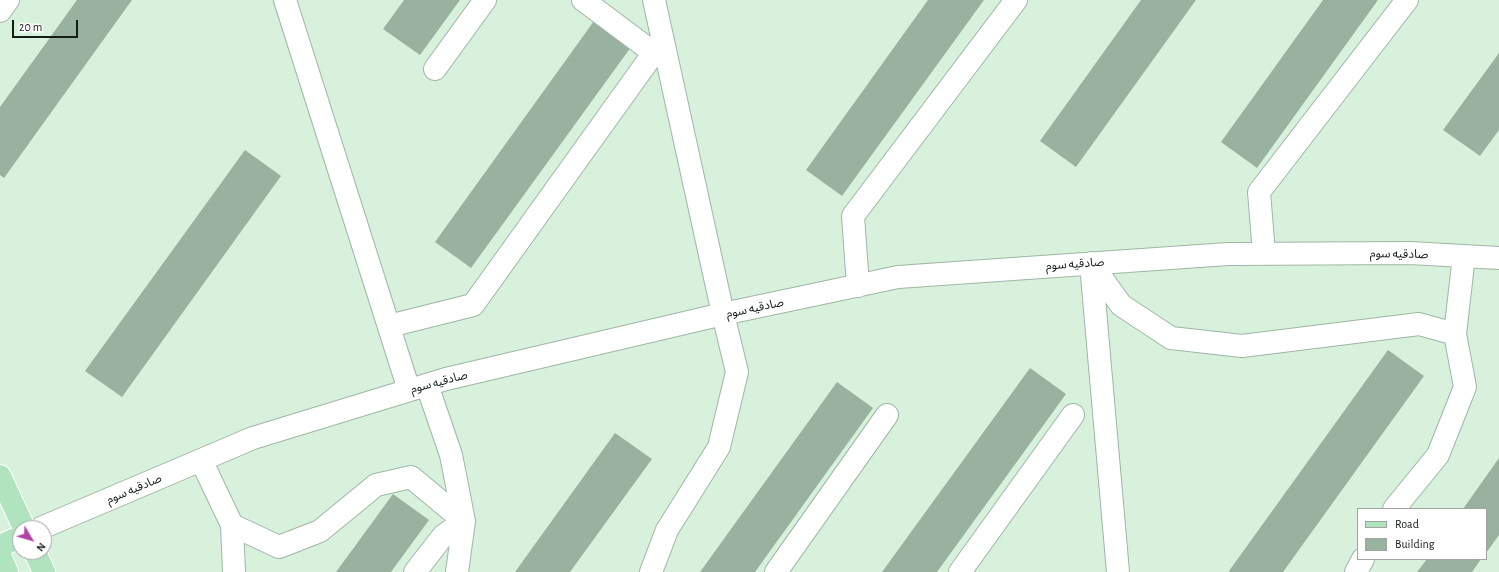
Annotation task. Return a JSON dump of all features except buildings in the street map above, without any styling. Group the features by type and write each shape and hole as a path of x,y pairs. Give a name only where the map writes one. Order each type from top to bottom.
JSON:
{"main road":[{"path":"0,476 20,520"},
{"path":"0,546 12,541"},
{"path":"0,556 7,572"},
{"path":"39,560 44,572"}],"street":[{"path":"0,11 8,0"},
{"path":"285,0 389,326 451,455 464,521 457,572"},
{"path":"435,69 485,0"},
{"path":"583,0 659,46"},
{"path":"651,572 666,530 719,447 738,372 659,46 654,0"},
{"path":"858,286 853,216 1016,0"},
{"path":"1264,253 1259,192 1407,0"},
{"path":"389,326 473,305 659,46"},
{"name":"صادقیه سوم","path":"52,523 253,438 418,388 723,314 898,277 1228,254 1410,253 1499,258"},
{"path":"1395,508 1438,455 1465,387 1454,334 1464,256"},
{"path":"1091,263 1121,305 1171,338 1242,346 1329,337 1419,324 1454,334"},
{"path":"1091,263 1118,572"},
{"path":"776,572 887,415"},
{"path":"960,572 1073,415"},
{"path":"201,460 232,524 234,572"},
{"path":"232,524 279,547 320,531 376,485 411,477 464,521"},
{"path":"415,572 443,536 464,521"},
{"path":"1356,572 1362,560"}]}
